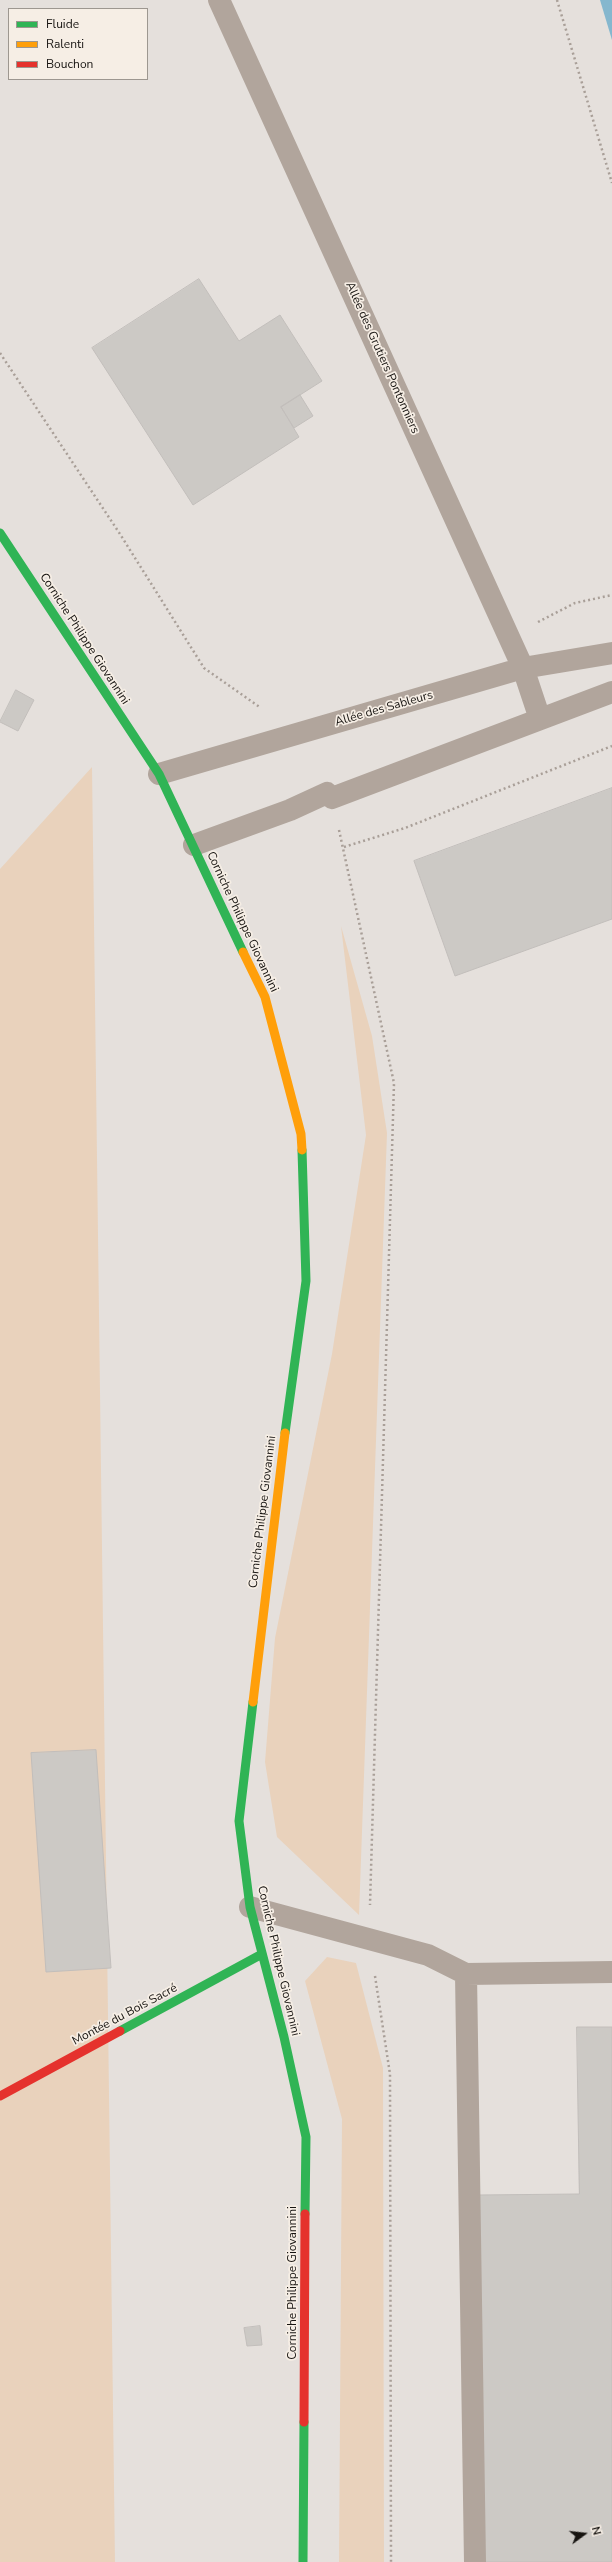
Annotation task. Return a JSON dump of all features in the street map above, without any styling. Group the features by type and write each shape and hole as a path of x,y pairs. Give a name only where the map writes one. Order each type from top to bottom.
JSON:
{"main road":[{"name":"Corniche Philippe Giovannini","path":"0,533 159,774 265,997 301,1134 306,1281 282,1457 239,1821 250,1907 284,2037 306,2138 303,2562"},
{"name":"Montée du Bois Sacré","path":"0,2096 262,1954"}],"lane":[{"name":"Allée des Grutiers Pontonniers","path":"219,0 523,668 540,719"},
{"name":"Allée des Sableurs","path":"159,774 523,668 612,653"},
{"path":"194,845 290,810 327,793 332,798 612,692"},
{"path":"250,1907 428,1955 466,1974 612,1972"},
{"path":"466,1974 475,2562"}],"path":[{"path":"557,0 612,183"},
{"path":"0,353 120,534 204,668 264,711"},
{"path":"508,637 575,603 612,595"},
{"path":"344,847 405,828 612,746"},
{"path":"327,793 344,847 394,1083 370,1939 390,2074 392,2562"}],"shaded area":[{"path":"92,767 115,2562 0,2562 0,869"},
{"path":"341,926 372,1036 387,1133 359,1915 277,1837 265,1762 275,1638 332,1354 366,1135"},
{"path":"327,1957 356,1963 383,2068 384,2562 339,2562 342,2119 305,1981"}],"water":[{"path":"600,0 612,0 612,40"}],"building":[{"path":"199,279 239,341 280,315 322,381 281,407 299,437 193,505 92,348"},
{"path":"300,395 313,416 294,428 281,407"},
{"path":"16,690 34,700 18,731 0,722"},
{"path":"612,788 612,919 455,976 414,861"},
{"path":"96,1750 111,1968 46,1972 31,1753"},
{"path":"577,2027 612,2027 612,2562 481,2562 478,2195 579,2194"},
{"path":"260,2326 262,2345 247,2346 244,2328"}],"traffic: fast":[{"path":"0,533 159,774 243,952"},
{"path":"285,1433 306,1281 302,1150"},
{"path":"253,1702 239,1821 250,1907 284,2037 306,2137 305,2214"},
{"path":"120,2031 262,1954"},
{"path":"303,2562 304,2422"}],"traffic: slow":[{"path":"243,952 265,997 301,1134 302,1150"},
{"path":"253,1702 285,1433"}],"traffic: jam":[{"path":"0,2096 120,2031"},
{"path":"304,2422 305,2214"}]}
